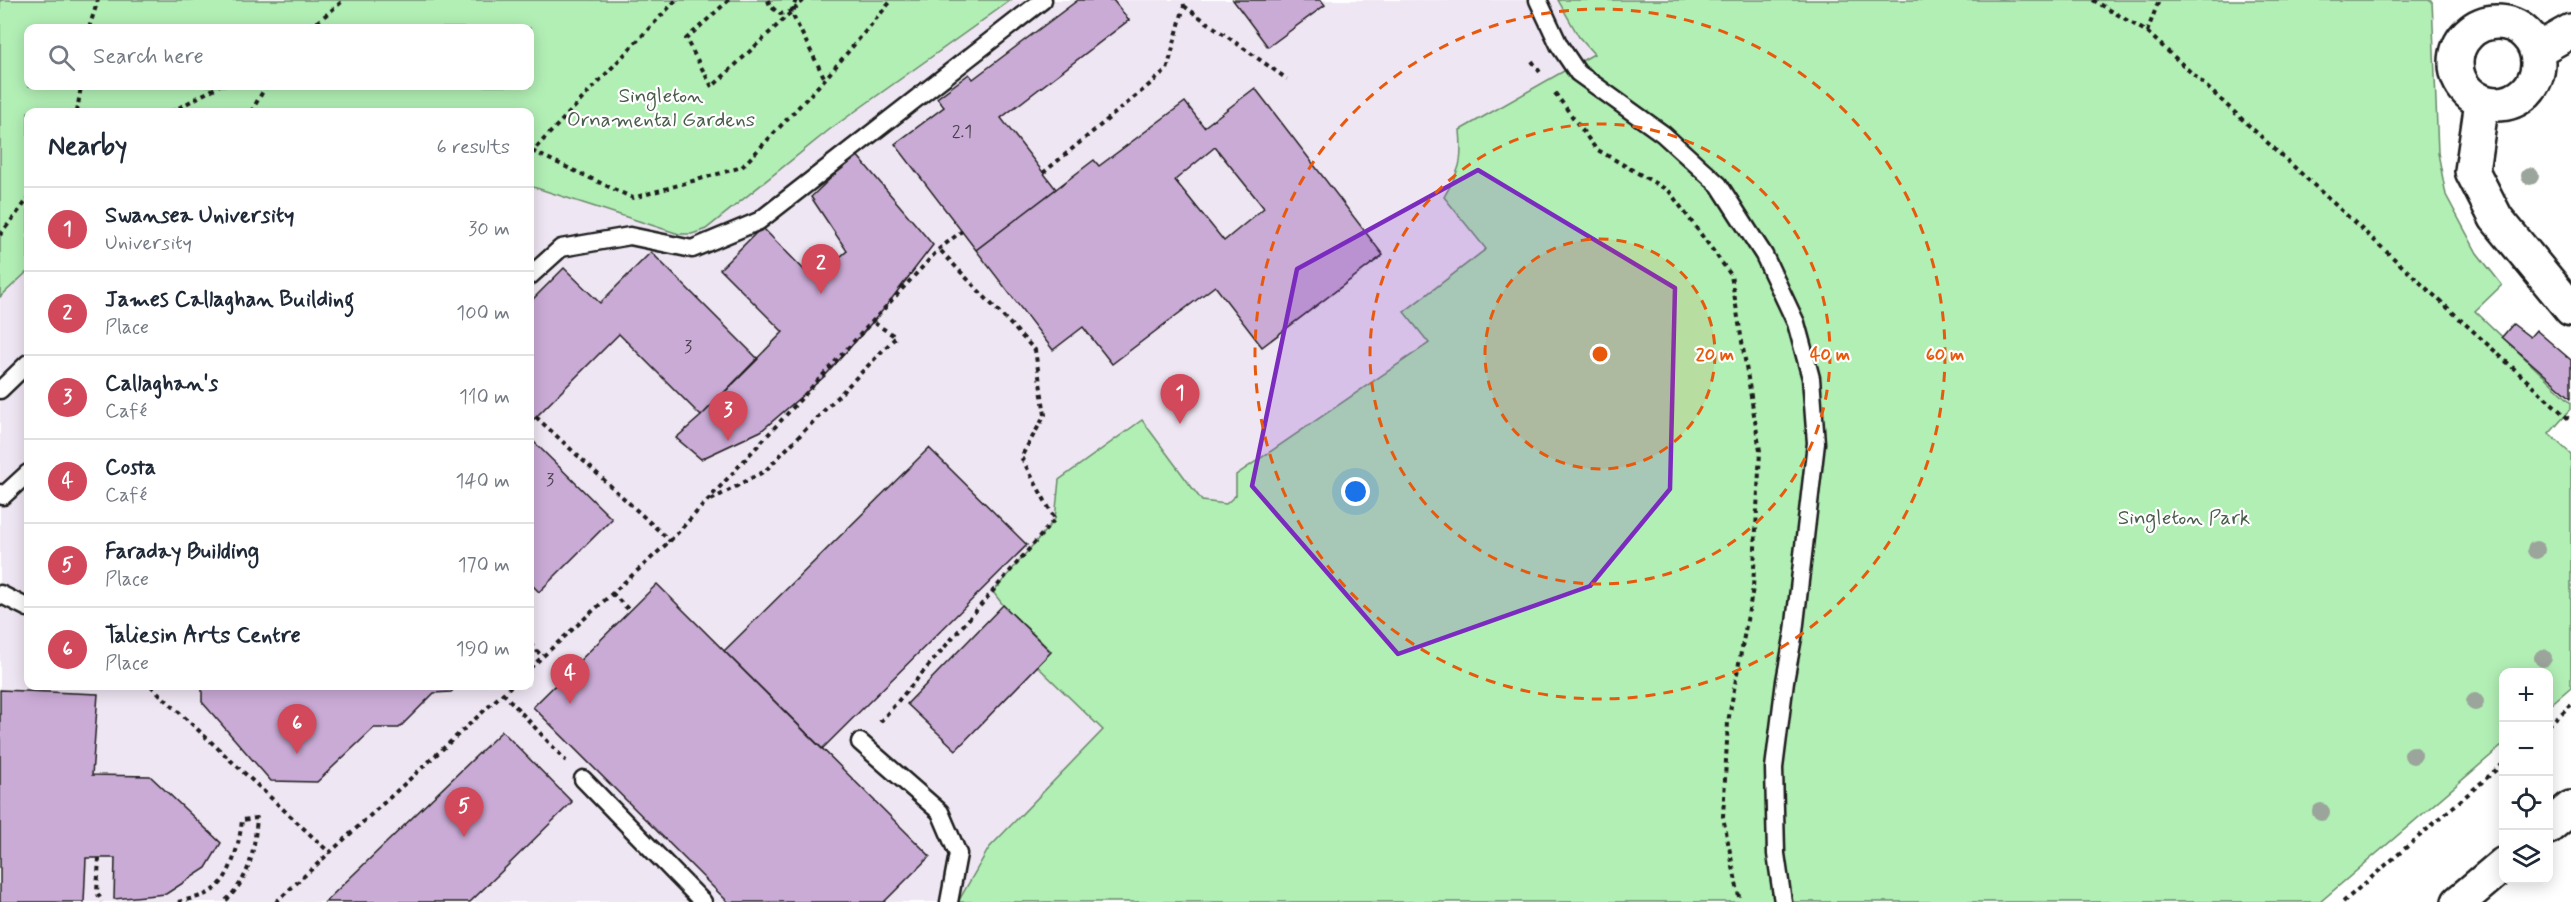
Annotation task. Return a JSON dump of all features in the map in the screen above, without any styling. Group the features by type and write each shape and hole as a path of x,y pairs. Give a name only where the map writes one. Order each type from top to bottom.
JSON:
{"street":[{"path":"2480,12 2506,21 2525,32 2537,50 2538,74 2526,94 2505,104 2482,102 2465,90 2456,72 2457,52 2480,12"},
{"path":"2537,50 2571,31"},
{"path":"2482,102 2472,171 2496,218 2571,309"},
{"path":"2553,823 2571,808"},
{"path":"2459,902 2499,868"}],"lane":[{"path":"534,272 561,248 630,236 692,249 759,221 1043,0"},
{"path":"1538,0 1559,45 1578,73 1663,134 1719,186 1764,255 1796,323 1811,378 1816,443 1794,632 1774,768 1776,854 1783,902"},
{"path":"0,390 24,367"},
{"path":"0,493 3,496 24,477"},
{"path":"0,594 24,606"},
{"path":"860,742 940,812 958,854 949,902"},
{"path":"583,779 703,902"}],"path":[{"path":"90,24 98,0"},
{"path":"315,24 344,0"},
{"path":"534,149 676,0"},
{"path":"729,0 686,39 712,87 804,0"},
{"path":"768,0 770,6 780,14 791,12"},
{"path":"796,0 791,12 825,79"},
{"path":"534,153 633,198 742,167 825,79 892,0"},
{"path":"1042,173 1167,70 1184,0"},
{"path":"2093,0 2147,32 2571,421"},
{"path":"2147,32 2158,0"},
{"path":"1184,6 1287,79"},
{"path":"1532,61 1545,79"},
{"path":"1551,88 1596,149 1669,191 1731,275 1760,450 1753,588 1728,722 1723,817 1740,902"},
{"path":"78,108 80,90"},
{"path":"178,108 212,90"},
{"path":"252,108 264,90"},
{"path":"0,235 24,205"},
{"path":"534,664 670,541 939,249 962,231"},
{"path":"860,742 900,700 1055,519 1021,457 1045,416 1035,350 939,249"},
{"path":"708,501 765,471 896,337 873,322"},
{"path":"536,417 670,541"},
{"path":"612,593 630,611"},
{"path":"534,648 542,656"},
{"path":"155,690 330,853"},
{"path":"276,902 506,690"},
{"path":"503,693 583,779"},
{"path":"2550,722 2571,705"},
{"path":"2343,902 2499,767"},
{"path":"178,902 213,891 228,873 241,833 242,820 257,818 248,873 224,902"},
{"path":"99,858 97,892 102,902"}],"highlighted area":[{"path":"1478,170 1675,288 1670,489 1590,586 1398,654 1252,486 1297,269"}],"shaded area":[{"path":"1011,0 1558,0 1579,37 1635,89 1800,902 0,902 0,297 24,275 24,690 534,690 534,187 679,234 692,234 706,229 829,130"}],"green space":[{"name":"Singleton Ornamental Gardens","path":"0,0 1011,0 829,130 706,229 692,234 679,234 534,187 534,108 24,108 24,275 0,297"},
{"name":"Singleton Park","path":"1558,0 2432,0 2438,153 2446,195 2477,253 2502,285 2475,311 2571,402 2571,409 2549,434 2571,454 2571,687 2553,703 2553,668 2499,668 2499,748 2320,902 958,902 989,848 1103,730 1037,666 1051,651 1003,605 993,592 1055,519 1059,480 1142,420 1202,501 1226,504 1236,495 1236,475 1429,343 1404,312 1486,249 1444,197 1459,165 1460,130 1594,54 1579,37"}],"building":[{"path":"1078,0 1113,0 1129,20 1001,118 1056,189 976,250 895,144 944,107 937,98 969,74 973,79"},
{"path":"1233,0 1321,0 1325,5 1268,47"},
{"path":"1255,88 1383,255 1262,347 1215,286 1112,364 1083,327 1053,350 976,250 1094,160 1099,166 1185,102 1204,127","holes":["1215,147 1264,208 1224,241 1175,180"]},
{"path":"856,154 933,245 883,310 825,376 761,431 701,459 676,438 701,416 783,332 720,269 762,227 813,279 847,251 811,197"},
{"path":"651,252 758,359 701,416 619,334 534,419 534,298 564,268 600,303"},
{"path":"2513,324 2530,337 2536,330 2571,360 2571,398 2502,337"},
{"path":"534,442 612,519 539,592 534,587"},
{"path":"929,448 1027,545 822,749 724,651"},
{"path":"657,584 930,856 884,902 728,902 533,707"},
{"path":"1003,605 1051,652 956,750 907,704"},
{"path":"0,690 98,694 92,775 150,776 221,843 206,868 166,894 114,899 115,858 86,858 84,902 0,902"},
{"path":"202,690 453,690 434,693 399,728 374,728 317,782 271,781 202,702"},
{"path":"502,731 572,802 470,902 325,902"}],"place":[{"name":"James Callaghan Building","path":"821,294"},
{"name":"Swansea University","path":"1180,424"},
{"name":"Callaghan's","path":"728,441"},
{"name":"Costa","path":"570,704"},
{"name":"Taliesin Arts Centre","path":"297,754"},
{"name":"Faraday Building","path":"464,837"}]}
